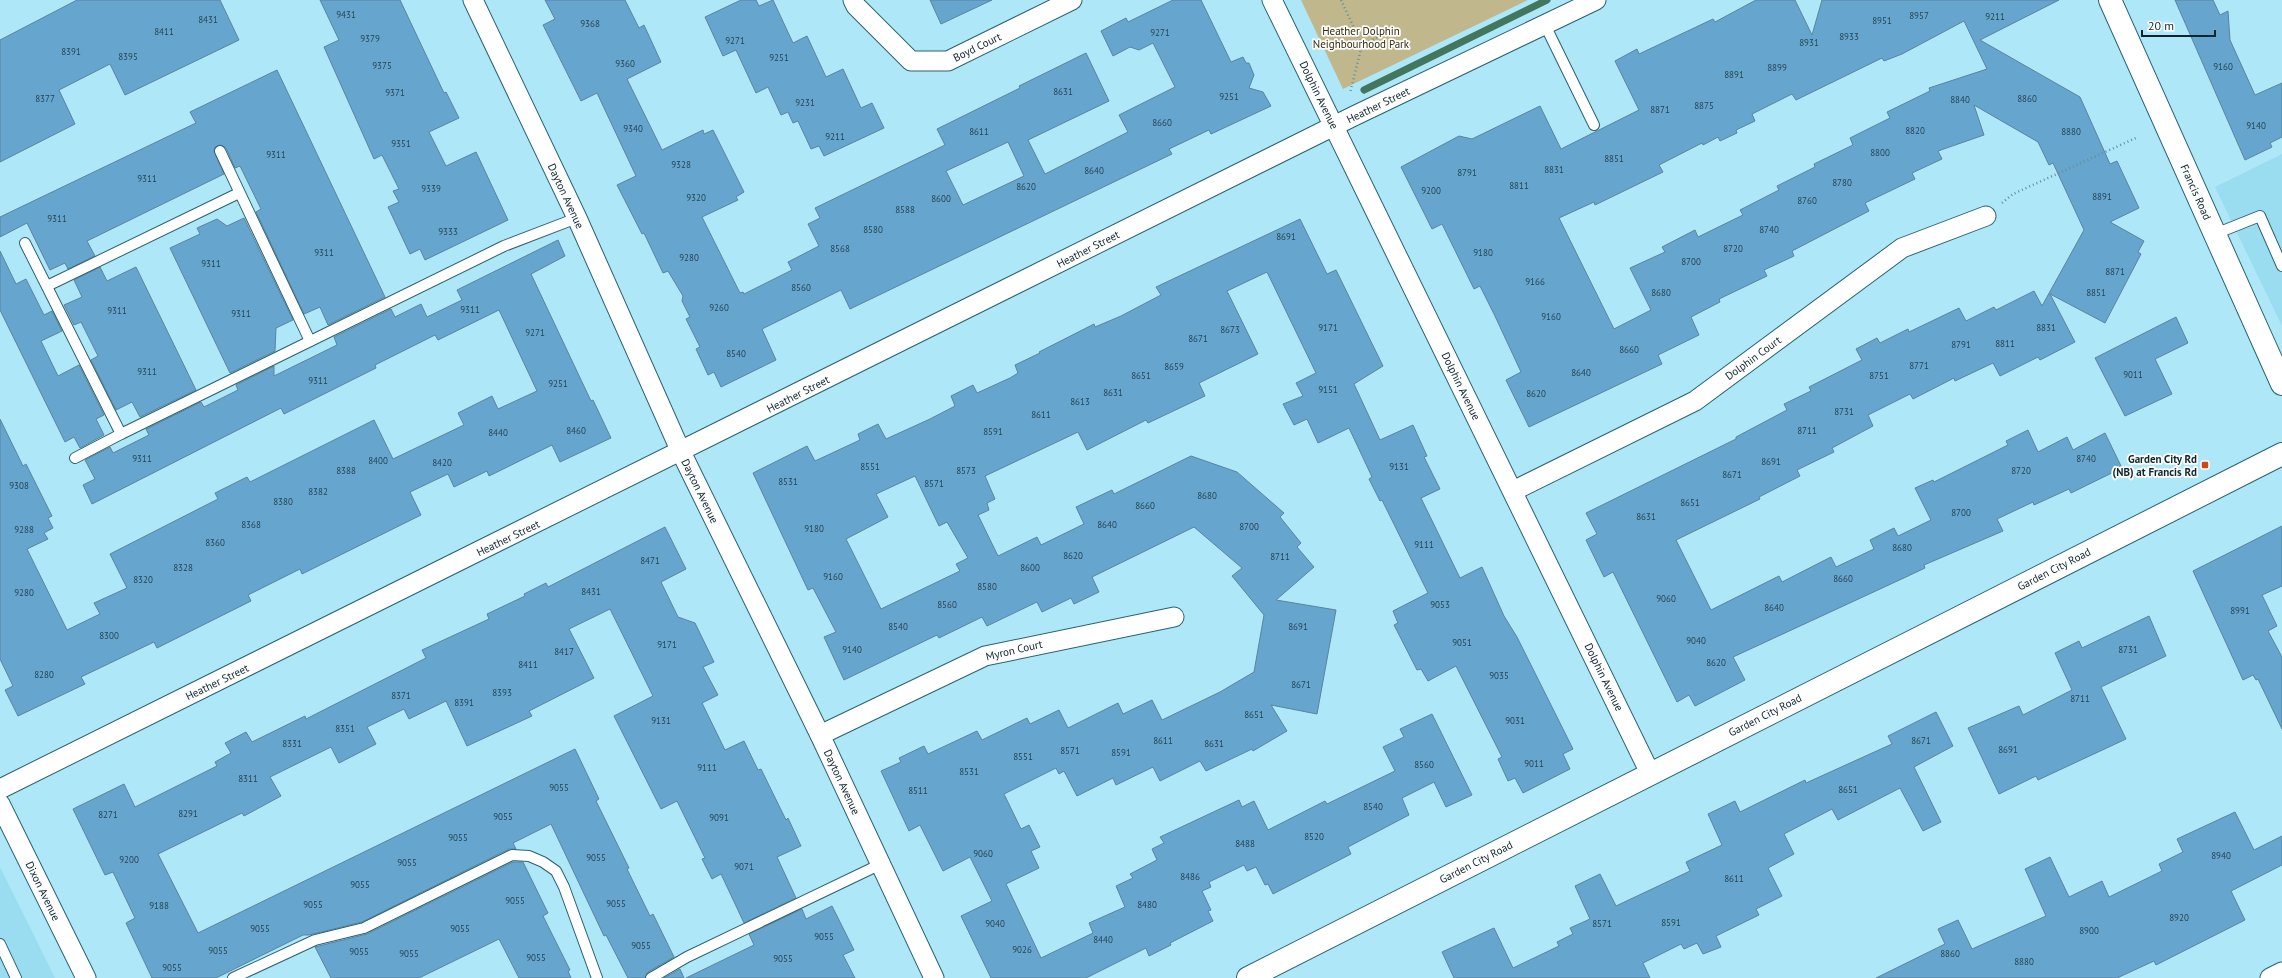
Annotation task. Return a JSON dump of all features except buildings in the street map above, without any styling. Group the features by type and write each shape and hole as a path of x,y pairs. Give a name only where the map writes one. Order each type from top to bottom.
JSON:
{"street":[{"name":"Dayton Avenue","path":"472,0 577,218 681,452 820,735 934,978"},
{"name":"Boyd Court","path":"853,0 856,6 911,62 948,61 1072,0"},
{"name":"Dolphin Avenue","path":"1272,0 1650,773"},
{"name":"Heather Street","path":"0,789 681,452 1334,126 1596,0"},
{"name":"Francis Road","path":"2110,0 2282,384"},
{"name":"Dolphin Court","path":"1513,491 1695,401 1902,248 1986,216"},
{"name":"Garden City Road","path":"1248,978 2282,454"},
{"name":"Myron Court","path":"820,735 985,656 1174,617"},
{"name":"Dixon Avenue","path":"0,804 86,978"},
{"path":"2270,978 2282,972"}],"lane":[{"path":"1545,25 1594,125"},
{"path":"220,151 310,341"},
{"path":"47,286 239,193"},
{"path":"2215,234 2260,216 2282,266"},
{"path":"75,458 120,434 504,246 577,218"},
{"path":"25,244 120,434"},
{"path":"233,978 315,940 364,928 512,855 529,856 543,862 556,871 564,887 597,978"},
{"path":"651,978 687,958 881,864"},
{"path":"0,944 16,978"}],"path":[{"path":"1340,0 1362,45 1349,97"},
{"path":"1362,45 1392,30"},
{"path":"1986,216 2013,194 2138,137"}],"shaded area":[{"path":"2282,154 2282,326 2215,187"},
{"path":"0,867 55,978 0,978"}],"green space":[{"name":"Heather Dolphin Neighbourhood Park","path":"1301,0 1528,0 1343,89"}],"waterway":[{"path":"1364,90 1547,0"}],"place":[{"name":"Garden City Rd (NB) at Francis Rd","path":"2205,465"}]}
